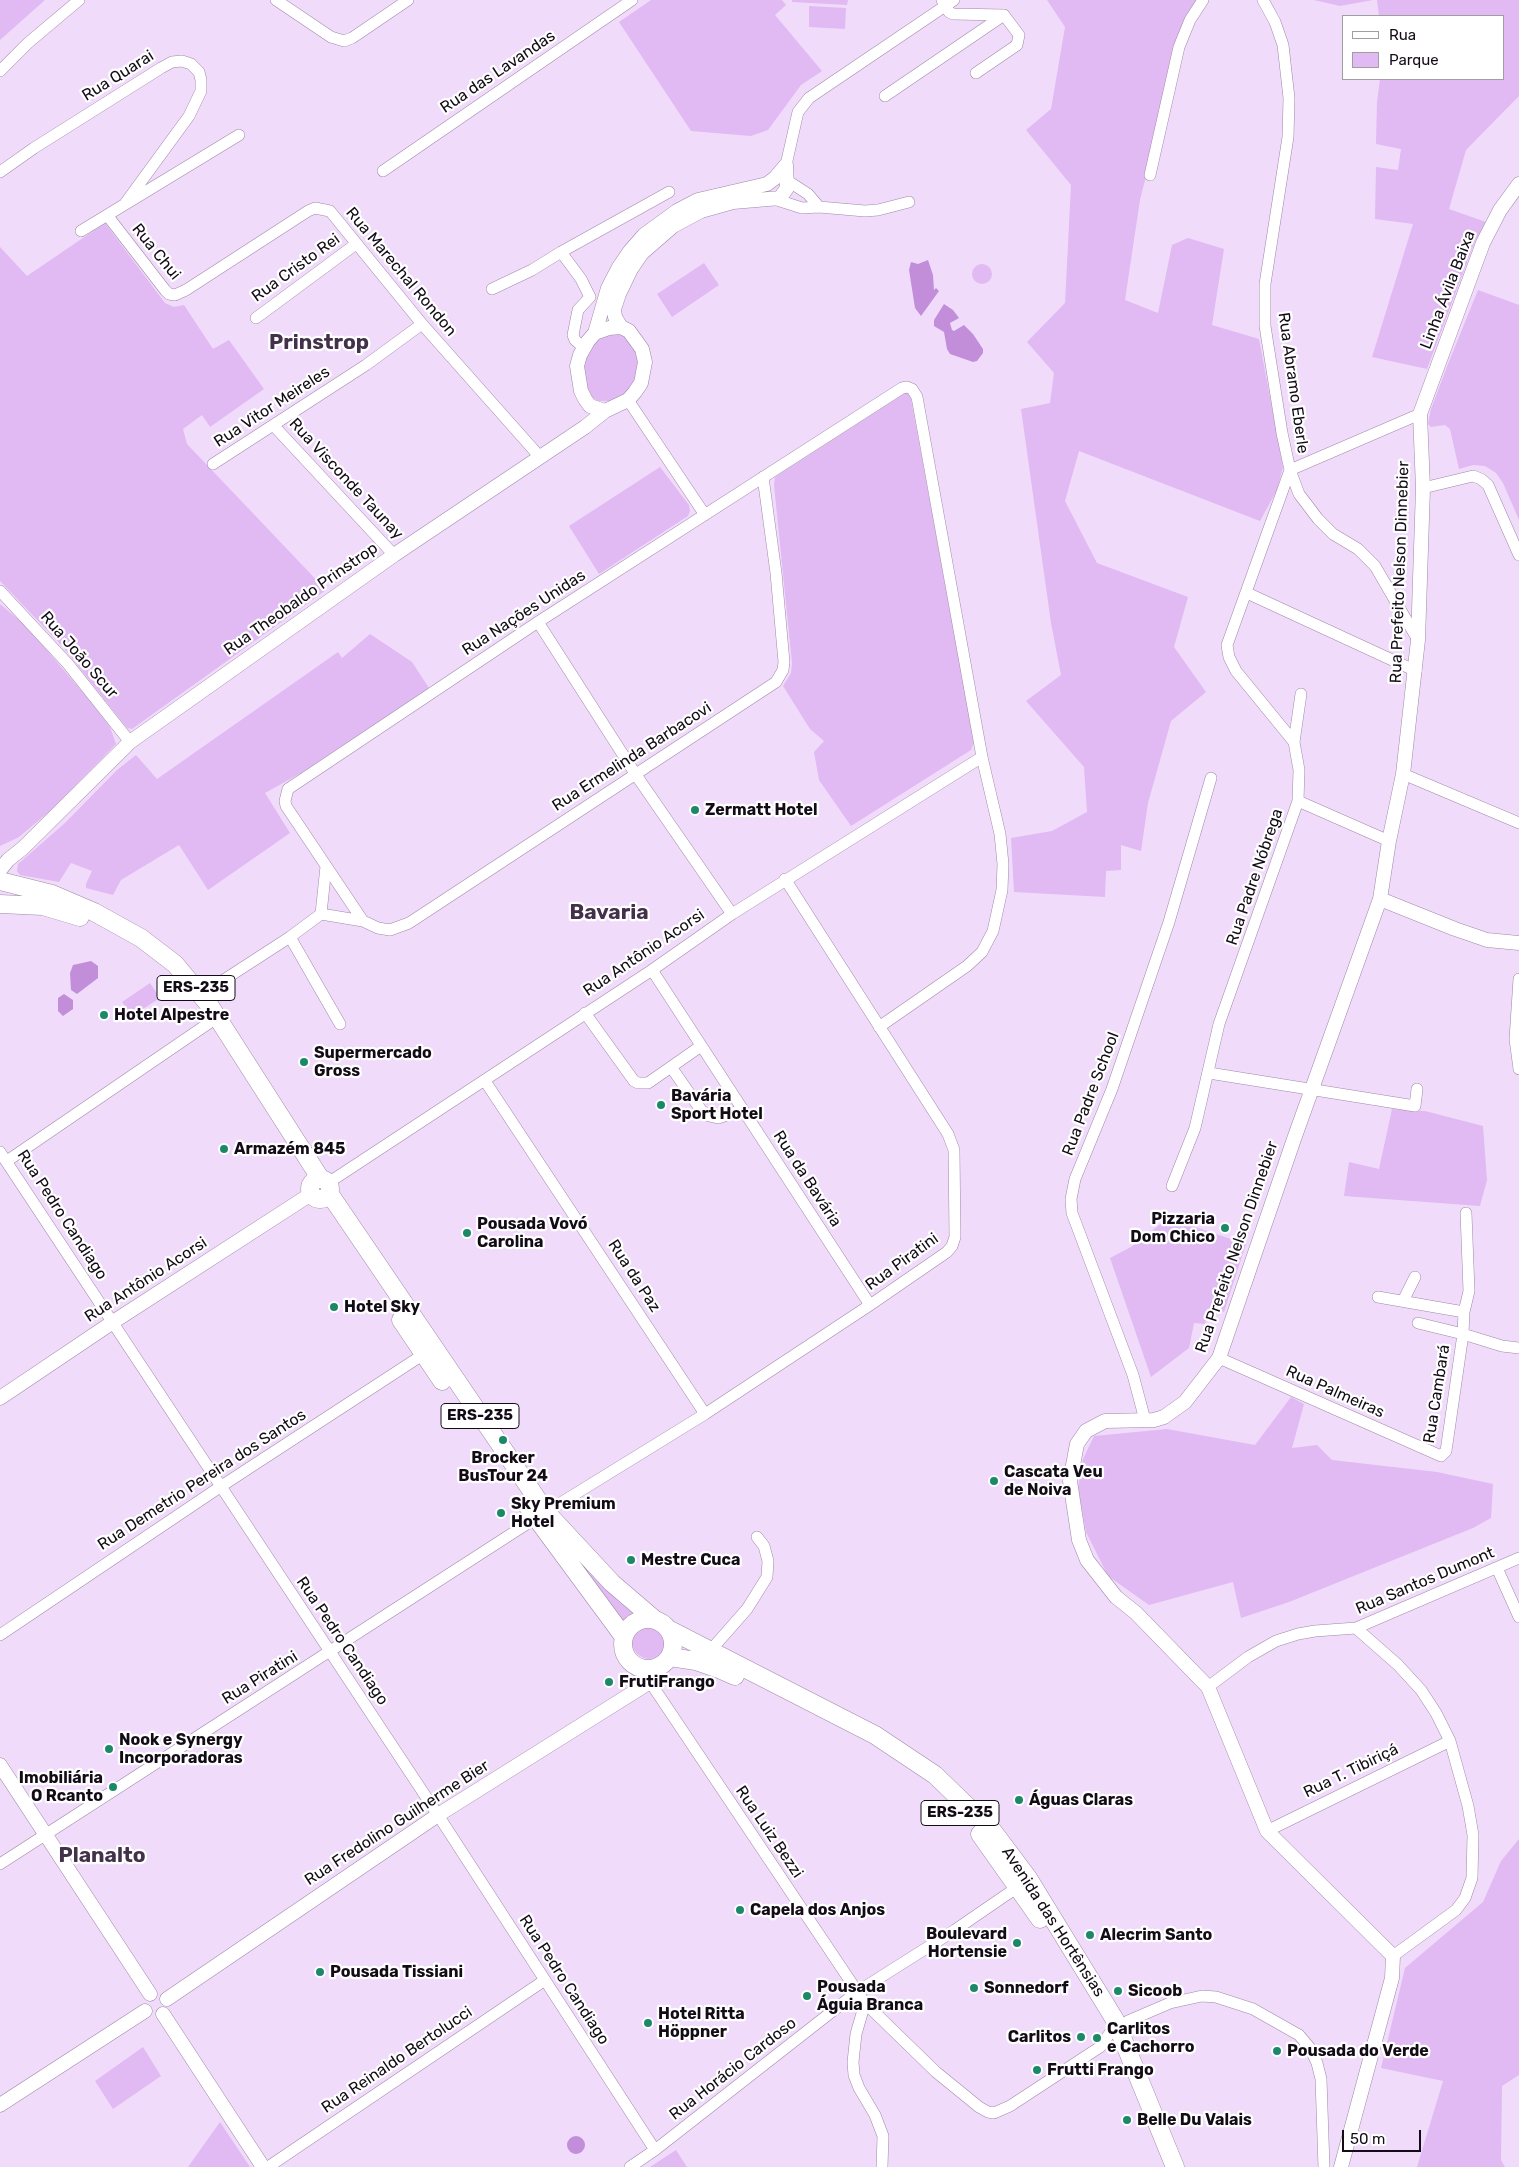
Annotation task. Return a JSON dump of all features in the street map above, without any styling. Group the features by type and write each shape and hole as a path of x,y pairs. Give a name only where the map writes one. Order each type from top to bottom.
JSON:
{"main road":[{"name":"ERS-235","path":"0,881 52,894 124,927 175,964 202,994 320,1189 424,1354 541,1515 612,1583 654,1619 670,1630"},
{"name":"ERS-235","path":"0,904 43,906 75,915 104,928 134,946 168,972 184,988 624,1637 623,1644 628,1658 648,1676"},
{"path":"624,1637 632,1625 639,1620 654,1619"},
{"path":"648,1676 670,1657 674,1644 670,1630"},
{"name":"Avenida das Hortênsias","path":"670,1630 874,1735 908,1756 935,1775 998,1837 1137,2071 1143,2091 1175,2167"},
{"name":"Avenida das Hortênsias","path":"670,1657 696,1661 719,1668 865,1741 900,1763 970,1822 1024,1882"},
{"name":"Avenida das Hortênsias","path":"1113,2030 1136,2082 1143,2091"}],"street":[{"path":"0,70 28,43 79,0"},
{"path":"276,0 331,37 344,41 352,38 408,0"},
{"name":"Rua das Lavandas","path":"383,170 632,0"},
{"path":"1150,175 1179,47 1190,20 1203,0"},
{"name":"Rua Abramo Eberle","path":"1263,0 1276,22 1283,45 1289,98 1288,137 1265,292 1265,326 1290,470 1299,494 1318,519 1333,534 1358,550 1375,566 1418,640"},
{"path":"774,199 784,193 788,181 786,165 798,112 809,98 947,2 953,14 1004,15"},
{"path":"976,73 1017,45 1020,40 1019,35 1004,15"},
{"path":"885,96 1004,15"},
{"name":"Rua Quarai","path":"0,172 34,148 161,68 172,62 182,61 191,64 199,72 202,80 201,91 189,116 124,205"},
{"path":"81,231 239,135"},
{"path":"605,411 590,406 581,391 578,366 584,348 595,333 608,288 630,251 644,235 677,211 698,200 766,184 775,178 786,165"},
{"path":"788,181 808,194 818,207"},
{"name":"Linha Ávila Baixa","path":"1420,414 1483,242 1500,210 1519,184"},
{"path":"492,289 532,270 669,192"},
{"path":"705,515 628,400 641,383 645,362 642,349 636,338 621,327 615,317 614,309 618,294 631,269 642,253 660,236 685,218 717,205 774,199 802,208 818,207 865,211 878,210 909,202"},
{"name":"Rua Marechal Rondon","path":"186,290 315,208 330,211 422,324 540,457"},
{"name":"Rua Chui","path":"107,215 165,290 175,295 186,290"},
{"name":"Rua Cristo Rei","path":"256,318 356,244"},
{"path":"561,252 581,279 590,297 578,310 574,335 575,340 584,348"},
{"name":"Rua Vitor Meireles","path":"213,464 366,365 422,324"},
{"path":"595,333 609,328 621,327"},
{"name":"Rua Nações Unidas","path":"363,921 286,806 285,801 288,789 538,622 902,388 912,389 917,397 982,757"},
{"name":"Rua Theobaldo Prinstrop","path":"0,870 8,860 52,820 130,742 394,555 585,427 605,411 628,400"},
{"path":"585,427 590,406"},
{"path":"1290,470 1420,414"},
{"name":"Rua Prefeito Nelson Dinnebier","path":"1393,1956 1267,1831 1208,1687 1136,1613 1116,1597 1087,1560 1079,1540 1070,1481 1077,1444 1086,1430 1105,1421 1164,1418 1197,1389 1219,1358 1311,1091 1380,899 1389,841 1403,774 1416,671 1423,488 1420,414"},
{"name":"Rua Visconde Taunay","path":"274,426 394,555"},
{"name":"Rua Padre Nóbrega","path":"1172,1186 1194,1128 1209,1073 1219,1024 1298,801 1299,770 1294,742 1236,671 1229,657 1227,645 1290,470"},
{"path":"1423,488 1472,476 1480,479 1488,486 1519,555"},
{"name":"Rua Ermelinda Barbacovi","path":"321,914 363,921 378,928 390,930 408,923 776,682 783,670 776,573 763,477"},
{"name":"Rua João Scur","path":"0,591 64,659 130,742"},
{"path":"1247,593 1416,671"},
{"path":"538,622 636,775 732,914"},
{"path":"1294,742 1301,694"},
{"path":"879,1027 967,966 982,952 993,931 1002,890 1003,864 1000,834 982,757"},
{"name":"Rua Antônio Acorsi","path":"0,1398 113,1322 486,1081 785,879 982,757"},
{"path":"1403,774 1519,823"},
{"name":"Rua Padre School","path":"1145,1420 1133,1375 1072,1213 1071,1198 1075,1179 1112,1089 1134,1027 1169,922 1211,778"},
{"path":"1298,801 1389,841"},
{"name":"Rua Theobaldo Prinstrop","path":"0,853 52,820"},
{"path":"202,994 290,937 321,914 326,866"},
{"name":"Rua Piratini","path":"0,1864 541,1515 705,1414 947,1252 955,1237 954,1150 948,1134 785,879"},
{"path":"1380,899 1487,940 1519,943"},
{"path":"290,937 340,1024"},
{"name":"Rua da Bavária","path":"652,970 870,1305"},
{"path":"1519,979 1515,1039 1519,1069"},
{"path":"585,1013 634,1081 644,1084 700,1046"},
{"path":"3,1156 209,1023"},
{"path":"671,1066 701,1110 709,1116 718,1118 742,1110"},
{"path":"1209,1073 1311,1091 1415,1106 1417,1089"},
{"name":"Rua da Paz","path":"486,1081 705,1414"},
{"name":"Rua Pedro Candiago","path":"3,1156 438,1815 655,2150"},
{"name":"Rua Cambará","path":"1438,1456 1446,1451 1463,1334 1464,1312 1469,1291 1466,1212"},
{"path":"1403,1302 1415,1277"},
{"path":"1378,1297 1464,1312"},
{"path":"1418,1323 1502,1346 1519,1348"},
{"name":"Rua Demetrio Pereira dos Santos","path":"0,1635 220,1487 424,1354"},
{"name":"Rua Palmeiras","path":"1219,1358 1438,1456"},
{"path":"710,1651 747,1610 767,1577 768,1561 764,1546 757,1537"},
{"name":"Rua Santos Dumont","path":"1208,1687 1248,1657 1276,1641 1306,1632 1356,1628 1519,1558"},
{"path":"1497,1568 1519,1617"},
{"path":"1341,2167 1392,1978 1393,1956 1456,1910 1465,1898 1472,1878 1474,1850 1471,1821 1450,1741 1436,1713 1421,1690 1398,1665 1356,1628"},
{"name":"Rua Fredolino Guilherme Bier","path":"167,1999 438,1815 648,1676"},
{"name":"Rua Luiz Bezzi","path":"648,1676 865,2003 936,2072 988,2112 994,2113 1010,2106 1113,2030"},
{"name":"Rua T. Tibiriçá","path":"1267,1831 1450,1741"},
{"path":"0,1765 150,1994"},
{"name":"Rua Horácio Cardoso","path":"630,2167 655,2150 857,1992 1024,1882"},
{"name":"Rua Reinaldo Bertolucci","path":"268,2167 545,1980"},
{"path":"161,1993 167,1999 168,2007 164,2014 156,2017 145,2011 143,2003 150,1994 161,1993"},
{"path":"1113,2030 1178,2001 1197,1997 1216,1997 1253,2009 1298,2035 1310,2048 1321,2078 1324,2167"},
{"path":"865,2003 856,2034 853,2062 854,2075 859,2088 875,2115 883,2136 882,2167"},
{"path":"0,2105 145,2011"},
{"path":"164,2014 263,2167"}],"green space":[{"path":"0,0 45,0 0,40"},
{"path":"651,0 782,0 786,5 775,15 822,71 801,85 768,130 751,136 691,131 619,22"},
{"path":"792,0 848,0 847,5 792,2"},
{"path":"1047,0 1198,0 1151,156 1140,200 1125,300 1158,313 1172,245 1188,238 1224,249 1212,325 1259,339 1283,467 1277,490 1260,521 1079,451 1065,501 1097,563 1188,597 1174,647 1206,692 1171,721 1148,803 1141,851 1121,845 1121,870 1106,871 1105,897 1014,892 1011,838 1052,831 1087,812 1084,767 1026,701 1061,675 1051,623 1021,409 1050,403 1054,373 1027,342 1065,303 1071,185 1026,130 1051,109 1065,27"},
{"path":"1314,0 1373,0 1340,6"},
{"path":"1377,0 1519,0 1519,96 1466,150 1449,209 1486,222 1474,244 1427,369 1372,357 1413,224 1375,219 1376,167 1398,170 1401,149 1376,144 1377,102 1380,80 1504,80 1504,15 1379,15"},
{"path":"809,6 846,8 845,29 809,27"},
{"path":"105,223 165,303 174,307 184,305 213,349 229,340 264,389 210,427 202,415 183,429 187,444 326,590 132,729 127,728 63,647 0,581 0,247 27,276"},
{"path":"704,263 719,285 672,317 657,294"},
{"path":"982,264 989,267 992,274 989,281 982,284 975,281 972,274 975,267"},
{"path":"1478,290 1519,305 1519,520 1503,483 1496,473 1485,466 1473,465 1459,469 1450,429 1445,425 1431,427 1428,424 1431,409"},
{"path":"619,332 626,335 640,359 636,381 621,397 612,401 598,401 590,396 582,380 581,368 594,340"},
{"path":"905,393 910,394 974,742 971,750 851,826 819,780 814,752 824,741 810,729 783,686 791,673 792,663 774,485 775,477"},
{"path":"660,467 689,505 690,511 688,516 599,574 569,526"},
{"path":"0,604 25,625 87,697 110,727 116,744 50,811 19,837 0,846"},
{"path":"370,634 412,662 429,688 301,773 265,793 290,833 208,890 179,845 121,880 113,895 86,888 92,871 71,863 59,882 20,875 17,871 18,864 65,823 117,770 136,755 157,779 338,652 342,658"},
{"path":"150,983 160,998 132,1016 122,1002"},
{"path":"1392,1109 1425,1111 1483,1126 1487,1180 1480,1206 1344,1196 1349,1162 1379,1169"},
{"path":"1168,1218 1246,1244 1224,1312 1208,1309 1205,1324 1194,1323 1189,1348 1151,1377 1110,1258 1131,1247"},
{"path":"1291,1397 1304,1404 1292,1448 1317,1445 1332,1460 1437,1472 1493,1484 1491,1518 1473,1528 1289,1602 1241,1618 1233,1582 1149,1605 1108,1576 1086,1532 1078,1487 1083,1459 1094,1436 1167,1429 1255,1445"},
{"path":"559,1532 619,1602 638,1614 621,1628"},
{"path":"650,1623 657,1624 663,1628 667,1634 667,1648 663,1654 657,1658 650,1659 643,1658 637,1654 633,1648 632,1641 633,1634 637,1628 643,1624"},
{"path":"1519,1839 1519,2075 1502,2086 1501,2160 1505,2167 1417,2167 1443,2081 1381,2068 1405,1968 1483,1902 1501,1861"},
{"path":"143,2047 161,2076 113,2109 95,2081"},
{"path":"220,2122 250,2167 188,2167"},
{"path":"676,2150 687,2167 650,2167"}],"shaded area":[{"path":"928,260 933,275 934,290 936,288 939,291 921,316 915,308 909,270 911,262 918,264"},
{"path":"944,304 953,310 959,318 950,323 952,330 954,331 964,325 983,349 983,353 977,361 973,362 950,354 947,349 944,332 934,326 934,320"},
{"path":"91,961 98,966 98,978 77,994 71,990 70,973 73,965"},
{"path":"64,994 73,1000 73,1009 63,1016 58,1011 58,998"},
{"path":"576,2136 582,2139 585,2145 582,2151 576,2154 570,2151 567,2145 570,2139"}],"place":[{"name":"Zermatt Hotel","path":"695,810"},
{"name":"Hotel Alpestre","path":"104,1015"},
{"name":"Supermercado Gross","path":"304,1062"},
{"name":"Bavária Sport Hotel","path":"661,1105"},
{"name":"Armazém 845","path":"224,1149"},
{"name":"Pizzaria Dom Chico","path":"1225,1228"},
{"name":"Pousada Vovó Carolina","path":"467,1233"},
{"name":"Hotel Sky","path":"334,1307"},
{"name":"Brocker BusTour 24","path":"503,1440"},
{"name":"Cascata Veu de Noiva","path":"994,1481"},
{"name":"Sky Premium Hotel","path":"501,1513"},
{"name":"Mestre Cuca","path":"631,1560"},
{"name":"FrutiFrango","path":"609,1682"},
{"name":"Nook e Synergy Incorporadoras","path":"109,1749"},
{"name":"Imobiliária O Rcanto","path":"113,1787"},
{"name":"Águas Claras","path":"1019,1800"},
{"name":"Capela dos Anjos","path":"740,1910"},
{"name":"Alecrim Santo","path":"1090,1935"},
{"name":"Boulevard Hortensie","path":"1017,1943"},
{"name":"Pousada Tissiani","path":"320,1972"},
{"name":"Sonnedorf","path":"974,1988"},
{"name":"Sicoob","path":"1118,1991"},
{"name":"Pousada Águia Branca","path":"807,1996"},
{"name":"Hotel Ritta Höppner","path":"648,2023"},
{"name":"Carlitos","path":"1081,2037"},
{"name":"Carlitos e Cachorro","path":"1097,2038"},
{"name":"Pousada do Verde","path":"1277,2051"},
{"name":"Frutti Frango","path":"1037,2070"},
{"name":"Belle Du Valais","path":"1127,2120"}],"district":[{"name":"Prinstrop","path":"319,343"},
{"name":"Bavaria","path":"609,913"},
{"name":"Planalto","path":"102,1856"}]}
